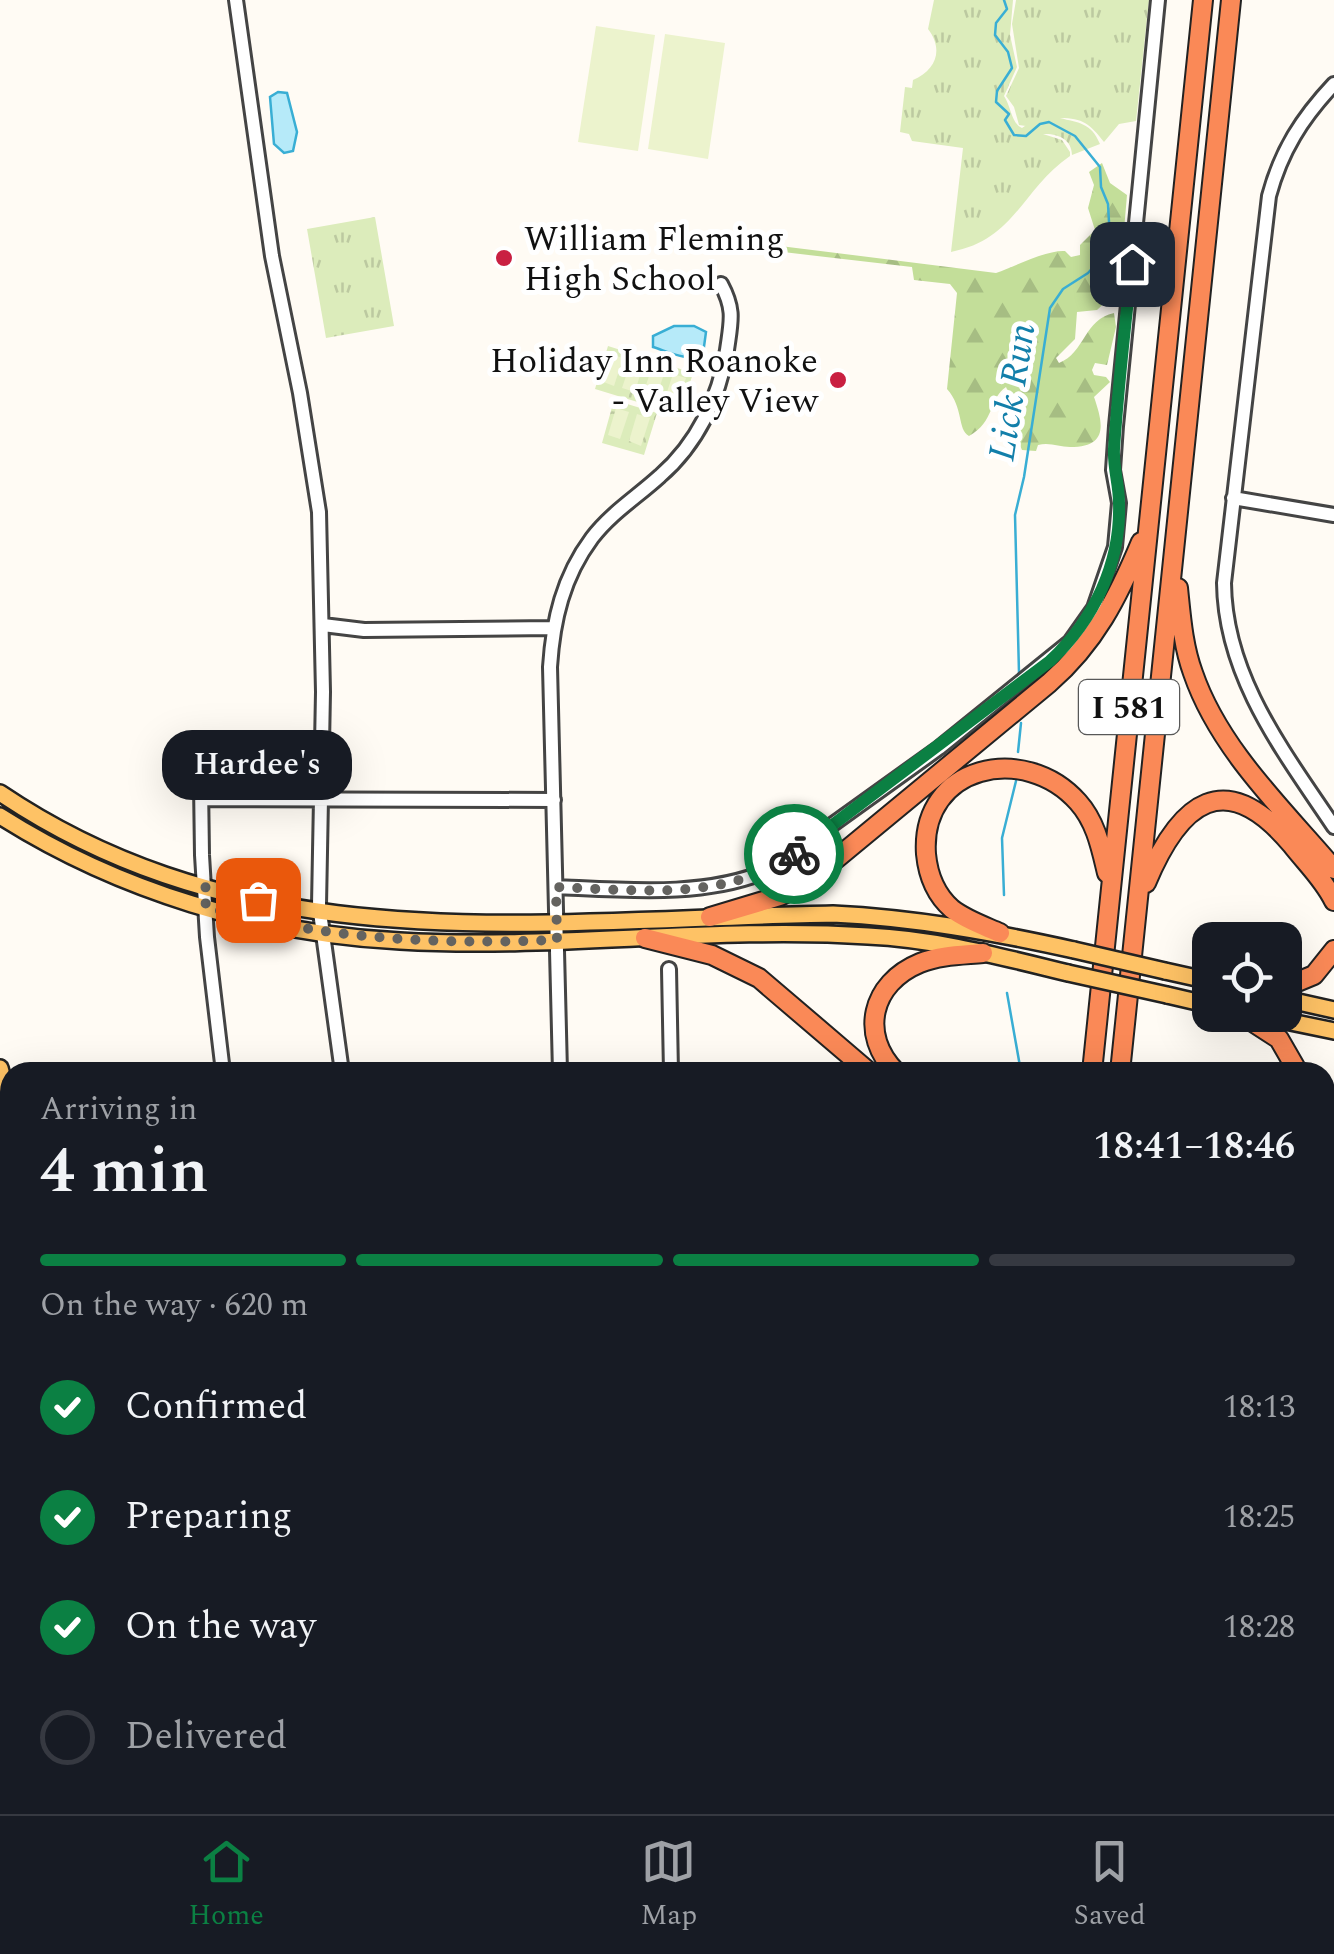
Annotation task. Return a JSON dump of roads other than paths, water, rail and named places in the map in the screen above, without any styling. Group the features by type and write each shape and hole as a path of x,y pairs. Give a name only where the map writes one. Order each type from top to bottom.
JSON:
{"highway":[{"name":"I 581","path":"1093,1062 1204,0"},
{"name":"I 581","path":"1121,1062 1231,0"},
{"path":"710,917 780,896 808,882 1050,684 1080,654 1107,617 1149,523"},
{"path":"1175,553 1187,655 1212,716 1235,752 1334,869"},
{"path":"1000,933 955,912 934,886 927,863 926,834 932,814 946,793 971,774 994,768 1020,769 1044,776 1068,792 1093,825 1111,890"},
{"path":"1138,902 1176,826 1196,809 1224,801 1250,806 1266,816 1326,886 1334,901"},
{"path":"645,938 712,954 759,978 857,1062"},
{"path":"1302,980 1314,975 1334,950"},
{"path":"888,1062 879,1050 873,1029 874,1010 882,992 898,976 922,962 983,953"},
{"path":"1084,1062 1096,1030"},
{"path":"1268,1032 1279,1039 1292,1062"},
{"path":"1124,1038 1129,1062"}],"main road":[{"path":"0,793 113,854 204,887 320,913 424,922 832,914 889,917 1000,933 1192,977"},
{"path":"0,816 64,853 111,874 206,907 322,932 417,942 836,934 915,940 1192,1001"},
{"path":"1302,1003 1334,1010"},
{"path":"1302,1024 1334,1031"}],"street":[{"path":"236,0 272,256 314,479 321,540 320,913 341,1062"},
{"path":"556,887 700,888 735,883 769,870 1009,694 1062,651 1087,620 1112,558 1118,528 1120,503 1113,461 1158,0"},
{"path":"1334,84 1290,141 1269,196 1224,583 1230,642 1258,707 1334,827"},
{"path":"560,1062 550,667 554,628 569,576 592,538 618,510 674,463 712,405 724,368 732,304 721,284"},
{"path":"1233,498 1334,516"},
{"path":"323,626 364,630 554,628"},
{"path":"209,772 201,784 202,856 222,1062"},
{"path":"201,799 554,800"},
{"path":"180,879 190,874 202,856"},
{"path":"670,970 671,1062"},
{"path":"0,1640 0,1648"}],"water":[{"path":"278,92 287,93 297,132 293,151 284,153 274,144 270,97"},
{"path":"674,326 694,326 706,332 703,354 684,357 653,347 653,336"}],"waterway":[{"name":"Lick Run","path":"1004,0 1007,9 996,23 995,35 1008,52 1012,68 997,91 996,102 1009,114 1005,120 1014,135 1026,136 1049,122 1075,136 1100,167 1110,240 1107,252 1088,273 1063,289 1050,308 1015,515 1019,673"},
{"name":"Lick Run","path":"1018,752 1021,723"},
{"name":"Lick Run","path":"1004,895 1002,838 1016,781"},
{"name":"Lick Run","path":"1007,993 1019,1062"}],"place":[{"name":"William Fleming High School","path":"504,258"},
{"name":"Holiday Inn Roanoke - Valley View","path":"838,380"},
{"name":"Hardee's","path":"258,900"}]}
